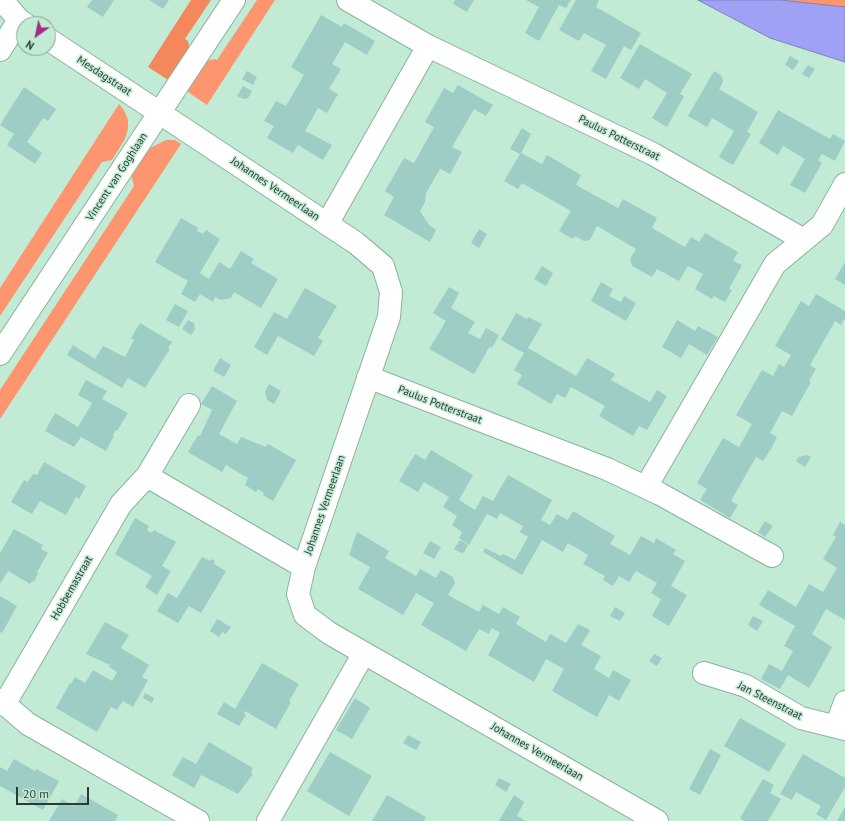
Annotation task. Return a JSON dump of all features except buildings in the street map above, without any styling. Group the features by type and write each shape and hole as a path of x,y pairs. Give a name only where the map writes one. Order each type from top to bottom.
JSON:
{"street":[{"path":"2,0 17,16"},
{"name":"Vincent van Goghlaan","path":"0,354 234,0"},
{"name":"Paulus Potterstraat","path":"348,0 428,46 653,154 804,240"},
{"path":"0,50 16,30"},
{"name":"Mesdagstraat","path":"56,44 160,112"},
{"path":"327,224 428,46"},
{"name":"Johannes Vermeerlaan","path":"160,112 356,243 383,266 392,292 389,317 304,567 298,594 305,615 329,633 364,654 657,821"},
{"path":"646,487 775,264 822,225 845,184"},
{"name":"Paulus Potterstraat","path":"368,377 599,466 646,487 772,556"},
{"name":"Hobbemastraat","path":"189,405 147,476 121,504 2,703 28,724 198,821"},
{"path":"147,476 304,567"},
{"path":"268,821 364,654"},
{"name":"Jan Steenstraat","path":"704,673 746,686 801,718 841,728 845,702"}],"shaded area":[{"path":"191,0 211,0 185,39 188,41 190,51 168,80 148,67"},
{"path":"257,0 275,0 207,105 188,92 189,85 205,61 217,60"},
{"path":"780,0 845,0 845,7 799,3"},
{"path":"119,104 124,110 128,120 128,129 125,139 112,160 102,162 0,316 0,288"},
{"path":"166,140 175,140 181,144 0,419 0,390 134,186 131,174 145,153 152,147"}],"water":[{"path":"698,0 780,0 845,7 845,62 770,38"}]}
